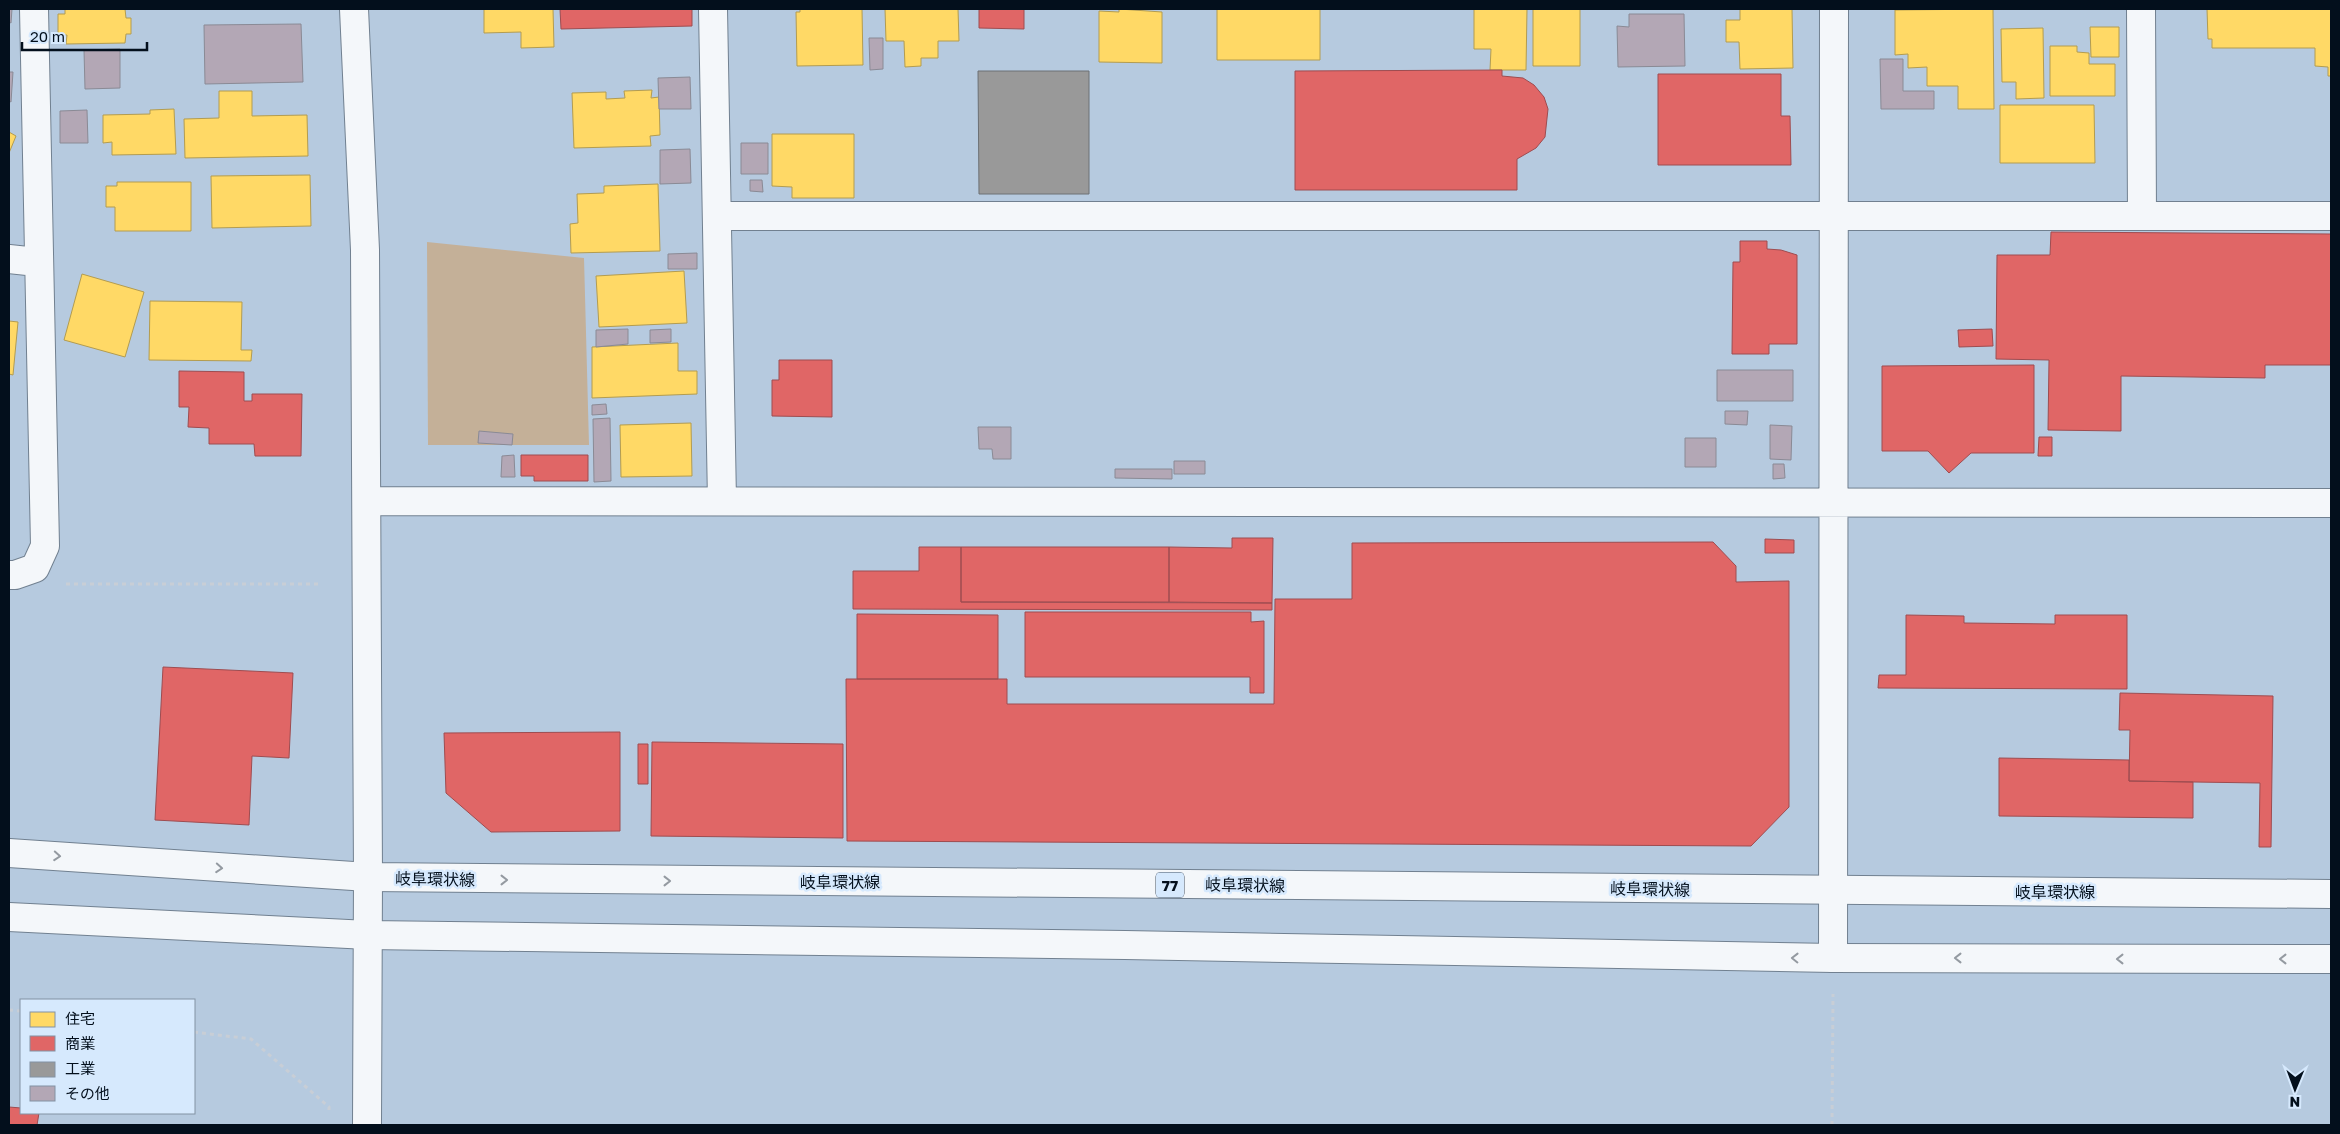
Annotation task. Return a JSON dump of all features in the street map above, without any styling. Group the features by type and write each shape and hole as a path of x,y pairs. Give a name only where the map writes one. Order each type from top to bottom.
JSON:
{"street":[{"path":"9,575 15,575 35,568 45,546 37,262 34,9"},
{"path":"354,9 366,250 367,1125"},
{"path":"713,9 722,501"},
{"path":"1833,958 1834,9"},
{"path":"2141,9 2142,216"},
{"path":"717,216 2331,216"},
{"path":"9,259 37,262"},
{"path":"367,500 1833,503 2331,502"},
{"name":"岐阜環状線","path":"9,853 368,877 2331,894"},
{"path":"9,917 368,935 1105,944 1833,958 2331,959"}],"path":[{"path":"35,568 59,584 320,584"},
{"path":"1832,1125 1833,958"},
{"path":"195,1032 251,1040 329,1107 329,1116"}],"shaded area":[{"path":"427,242 584,258 589,445 428,445"}],"building: 住宅":[{"path":"65,9 125,9 126,18 131,18 131,34 126,34 125,43 66,44 67,35 58,35 58,14 65,14"},
{"path":"484,9 553,9 554,47 521,48 521,32 484,33"},
{"path":"800,9 862,9 863,65 797,66 796,12 800,12"},
{"path":"885,9 958,9 959,41 938,41 938,58 921,58 921,66 905,67 904,41 886,41"},
{"path":"1119,9 1162,12 1162,63 1099,62 1099,11 1119,12"},
{"path":"1217,9 1320,9 1320,60 1217,60"},
{"path":"1474,9 1527,9 1526,70 1490,70 1491,49 1474,49"},
{"path":"1533,9 1580,9 1580,66 1533,66"},
{"path":"1740,9 1792,9 1793,68 1740,69 1739,42 1726,42 1726,20 1740,20"},
{"path":"1993,9 1994,109 1958,109 1958,86 1927,86 1927,67 1908,68 1908,54 1895,55 1895,10"},
{"path":"2207,9 2331,9 2331,76 2328,76 2328,67 2315,66 2315,48 2212,48 2212,39 2208,39"},
{"path":"2090,27 2119,27 2119,57 2091,57"},
{"path":"2043,28 2044,98 2016,99 2016,82 2002,82 2001,29"},
{"path":"2050,46 2077,46 2077,52 2089,53 2089,64 2115,64 2115,96 2050,96"},
{"path":"652,90 651,98 659,97 660,135 650,136 651,146 574,148 572,93 606,92 606,99 625,98 624,91"},
{"path":"219,91 252,91 252,116 307,115 308,156 185,158 184,119 219,118"},
{"path":"2000,105 2094,105 2095,163 2000,163"},
{"path":"174,109 176,154 112,155 112,142 103,143 103,115 150,114 150,110"},
{"path":"9,132 16,136 9,153"},
{"path":"772,134 854,134 854,198 792,198 792,187 772,186"},
{"path":"310,175 311,226 212,228 211,176"},
{"path":"117,182 191,182 191,231 115,231 115,207 106,207 106,186 117,186"},
{"path":"658,184 660,251 571,253 570,224 578,223 577,194 604,193 604,186"},
{"path":"684,271 687,323 599,327 596,276"},
{"path":"82,274 144,292 125,357 64,340"},
{"path":"150,301 242,302 241,350 252,350 251,361 149,360"},
{"path":"9,321 18,322 13,375 9,374"},
{"path":"678,343 678,371 697,371 697,394 592,398 592,347"},
{"path":"691,423 692,476 621,477 620,425"}],"building: 商業":[{"path":"560,9 692,9 692,26 561,29"},
{"path":"979,9 1024,9 1024,29 979,28"},
{"path":"1502,70 1502,76 1523,78 1534,85 1544,97 1548,109 1545,137 1536,148 1517,159 1517,190 1295,190 1295,71"},
{"path":"1658,74 1781,74 1781,116 1790,116 1791,165 1658,165"},
{"path":"2051,232 2331,234 2331,365 2265,365 2265,378 2121,376 2121,431 2048,430 2049,360 1996,359 1997,255 2050,255"},
{"path":"1740,241 1767,241 1767,249 1781,250 1797,255 1797,344 1769,344 1769,354 1732,354 1733,262 1740,262"},
{"path":"1992,329 1993,346 1959,347 1958,330"},
{"path":"779,360 832,360 832,417 772,416 772,380 779,380"},
{"path":"2034,365 2034,453 1971,453 1949,473 1928,451 1882,451 1882,366"},
{"path":"179,371 244,372 244,401 252,401 252,394 302,394 301,456 255,456 254,444 209,444 209,428 188,427 189,407 179,407"},
{"path":"2039,437 2052,437 2052,456 2038,456"},
{"path":"521,455 588,455 588,481 534,481 534,476 521,476"},
{"path":"1232,538 1273,538 1272,603 1169,602 1169,547 1232,548"},
{"path":"1765,539 1794,540 1794,553 1765,553"},
{"path":"1713,542 1736,566 1736,582 1789,581 1789,807 1751,846 847,841 846,679 1007,679 1007,704 1274,704 1275,599 1352,599 1352,543"},
{"path":"919,547 961,547 961,602 1272,603 1272,610 853,609 853,571 919,571"},
{"path":"961,547 1169,547 1169,602 961,602"},
{"path":"1025,612 1251,612 1251,622 1264,621 1264,693 1250,693 1250,677 1025,677"},
{"path":"857,614 998,615 998,679 857,679"},
{"path":"1906,615 1964,616 1964,623 2055,624 2055,615 2127,615 2127,689 1878,688 1879,675 1906,675"},
{"path":"163,667 293,673 289,758 252,756 249,825 155,820"},
{"path":"2120,693 2273,696 2271,847 2259,847 2260,783 2129,781 2130,730 2119,730"},
{"path":"620,732 620,831 491,832 446,793 444,733"},
{"path":"652,742 843,744 843,838 651,836"},
{"path":"638,744 648,744 648,784 638,784"},
{"path":"1999,758 2129,760 2129,781 2193,782 2193,818 1999,816"},
{"path":"9,1107 20,1108 20,1114 39,1114 37,1125 9,1125"}],"building: 工業":[{"path":"978,71 1089,71 1089,194 979,194"}],"building: その他":[{"path":"9,9 12,9 11,23 9,22"},
{"path":"1629,14 1684,14 1685,66 1618,67 1617,26 1629,27"},
{"path":"301,24 303,82 205,84 204,25"},
{"path":"869,38 883,38 883,69 870,70"},
{"path":"120,49 120,88 85,89 84,50"},
{"path":"1880,59 1903,59 1903,91 1934,91 1934,109 1881,109"},
{"path":"9,72 13,72 11,102 9,101"},
{"path":"690,77 691,109 659,109 658,78"},
{"path":"87,110 88,143 60,143 60,111"},
{"path":"741,143 768,143 768,174 741,174"},
{"path":"690,149 691,183 660,184 660,150"},
{"path":"750,180 762,180 763,192 750,191"},
{"path":"697,253 697,269 668,269 668,254"},
{"path":"628,329 628,344 596,347 596,330"},
{"path":"671,329 671,342 650,343 650,330"},
{"path":"1717,370 1793,370 1793,401 1717,401"},
{"path":"606,404 607,414 592,415 592,405"},
{"path":"1725,411 1748,411 1747,425 1725,424"},
{"path":"610,418 611,481 594,482 593,419"},
{"path":"1770,425 1792,426 1791,460 1770,459"},
{"path":"978,427 1011,427 1011,459 993,459 992,449 979,449"},
{"path":"479,431 513,434 512,445 478,443"},
{"path":"1685,438 1716,438 1716,467 1685,467"},
{"path":"514,455 515,477 501,477 502,456"},
{"path":"1174,461 1205,461 1205,474 1174,474"},
{"path":"1773,464 1784,464 1785,478 1773,479"},
{"path":"1115,469 1172,469 1172,479 1115,478"}]}
